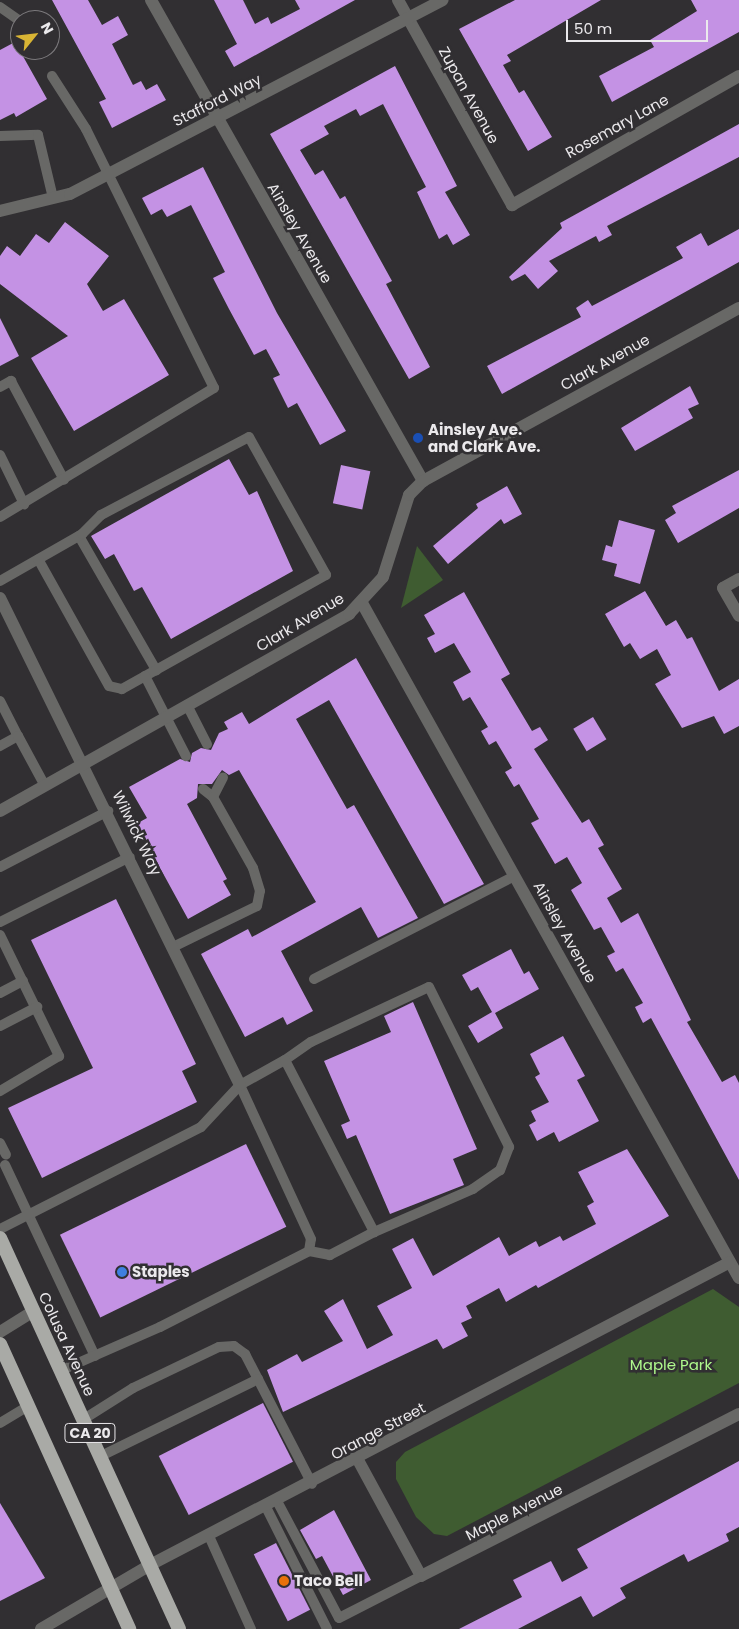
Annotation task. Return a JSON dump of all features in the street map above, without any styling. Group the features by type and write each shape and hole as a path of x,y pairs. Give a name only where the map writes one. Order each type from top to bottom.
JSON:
{"highway":[{"name":"Colusa Avenue","path":"0,1238 179,1629"},
{"name":"CA 20","path":"0,1344 129,1629"}],"street":[{"name":"Ainsley Avenue","path":"151,0 216,118 423,481"},
{"name":"Zupan Avenue","path":"398,0 512,205"},
{"name":"Stafford Way","path":"0,211 53,198 108,174 443,0"},
{"name":"Rosemary Lane","path":"512,205 739,76"},
{"name":"Clark Avenue","path":"0,810 84,761 334,624 362,603 383,577 409,495 423,481 739,308"},
{"path":"739,579 722,588 739,616"},
{"name":"Wilwick Way","path":"0,598 84,761 240,1085"},
{"name":"Ainsley Avenue","path":"362,603 739,1278"},
{"name":"Orange Street","path":"41,1629 150,1565 358,1460 730,1262"},
{"path":"0,1332 34,1311"},
{"name":"Maple Avenue","path":"421,1576 739,1414"},
{"path":"358,1460 421,1576"}],"lane":[{"path":"0,517 214,388 108,174 52,76"},
{"path":"0,136 38,135 53,198"},
{"path":"0,387 11,381 64,480"},
{"path":"0,581 38,559 79,536 101,515 249,437 326,575 122,689 109,686 38,559"},
{"path":"0,454 24,504"},
{"path":"79,536 156,670"},
{"path":"145,676 186,756"},
{"path":"0,701 44,784"},
{"path":"187,705 207,744"},
{"path":"0,746 18,736"},
{"path":"213,797 223,777"},
{"path":"173,947 256,906 260,892 253,868 213,797 203,789"},
{"path":"0,867 108,811"},
{"path":"0,922 130,857"},
{"path":"314,979 514,876"},
{"path":"0,935 37,1007 59,1056 0,1091"},
{"path":"0,993 23,981"},
{"path":"0,1230 201,1127 240,1085 285,1060 311,1042 429,987 508,1147 500,1170 473,1189 374,1232 330,1255 309,1251 95,1356 62,1370"},
{"path":"0,1026 37,1007"},
{"path":"285,1060 374,1232"},
{"path":"240,1085 311,1239 309,1251"},
{"path":"0,1143 28,1215 95,1356"},
{"path":"84,1419 133,1388 219,1347 234,1346 245,1354 312,1484"},
{"path":"100,1456 258,1379"},
{"path":"0,1423 28,1406"},
{"path":"272,1504 339,1618 421,1576"},
{"path":"272,1504 327,1629"},
{"path":"209,1536 251,1629"}],"green space":[{"path":"417,546 443,580 401,608"},
{"name":"Maple Park","path":"713,1289 739,1307 739,1383 447,1536 434,1534 416,1517 396,1479 396,1462 405,1452"}],"building":[{"path":"52,0 88,0 102,25 118,16 128,35 112,44 133,85 141,81 146,90 157,84 166,100 112,128 99,102 106,99 60,15 60,10 57,10"},
{"path":"214,0 243,0 255,24 268,17 271,24 300,9 295,0 355,0 234,67 225,51 237,44"},
{"path":"515,0 601,0 507,55 511,61 503,65 519,93 524,90 552,137 528,151 459,29"},
{"path":"691,0 739,0 739,32 612,102 599,76 654,47 650,40 697,11"},
{"path":"10,45 10,60 25,60 47,99 16,117 14,113 0,120 0,50"},
{"path":"395,66 457,186 445,192 470,235 453,245 447,234 439,239 417,192 426,187 383,104 360,116 356,109 324,126 329,134 300,150 315,175 323,170 340,199 345,196 392,281 386,284 430,367 409,379 270,134"},
{"path":"739,124 739,157 607,226 612,235 599,242 596,236 549,261 558,271 538,289 525,274 512,281 509,277 562,228 560,223"},
{"path":"203,167 277,313 346,431 320,445 297,403 288,408 273,378 280,375 266,349 254,355 229,309 213,278 225,272 191,205 167,217 162,209 151,215 142,198"},
{"path":"65,222 109,256 87,284 103,311 124,299 169,375 74,431 31,358 68,336 0,284 0,256 7,246 20,256 36,234 49,243"},
{"path":"739,229 739,262 502,394 487,366 581,317 576,308 588,300 592,306 683,258 676,247 701,233 708,246"},
{"path":"0,318 19,356 0,366"},
{"path":"690,386 699,404 688,409 693,418 635,451 621,428"},
{"path":"229,459 249,495 257,491 293,571 171,639 142,587 134,591 114,554 105,559 91,536"},
{"path":"341,465 370,471 362,509 333,503"},
{"path":"739,470 739,508 678,543 665,520 676,513 672,506"},
{"path":"507,486 522,514 504,524 501,519 448,564 433,546 478,508 476,504"},
{"path":"619,520 655,530 640,584 614,576 617,564 602,560 606,545 612,547"},
{"path":"645,591 666,626 676,620 687,639 692,637 719,691 739,679 739,726 724,734 714,716 682,728 655,684 671,675 657,649 640,659 630,643 624,647 605,614"},
{"path":"464,592 510,674 501,679 532,731 540,727 548,740 534,749 582,823 589,819 604,845 598,848 622,889 607,898 621,923 638,913 691,1020 687,1022 722,1082 735,1075 739,1083 739,1180 651,1018 643,1023 635,1007 643,1003 623,968 616,972 607,956 615,952 601,927 594,930 571,890 582,883 567,857 555,864 531,823 539,819 519,784 514,787 505,772 512,768 496,741 489,745 481,731 488,727 470,697 463,701 453,682 471,672 454,643 435,653 427,638 435,634 424,615"},
{"path":"356,658 484,884 444,904 329,700 296,719 347,809 354,805 418,918 378,938 361,907 281,951 313,1011 287,1025 283,1017 245,1037 201,954 248,929 252,937 316,902 239,770 229,775 222,770 212,784 198,784 197,798 187,804 227,879 223,881 231,895 188,919 136,824 147,818 129,787 180,759 190,762 192,753 201,748 211,750 219,733 228,729 224,722 242,712 249,724"},
{"path":"593,717 606,739 587,751 573,729"},
{"path":"116,899 196,1064 182,1071 197,1102 42,1178 8,1108 93,1068 31,940"},
{"path":"511,949 524,974 529,971 539,989 495,1013 503,1028 478,1043 468,1026 492,1012 478,987 471,991 462,975"},
{"path":"413,1002 477,1149 453,1159 464,1185 390,1214 356,1135 347,1139 341,1125 350,1121 324,1061 391,1032 384,1016"},
{"path":"563,1036 585,1076 577,1080 599,1121 559,1142 554,1132 537,1141 529,1125 536,1121 531,1111 549,1102 535,1077 540,1074 530,1054"},
{"path":"246,1144 286,1227 100,1317 60,1235"},
{"path":"627,1149 669,1216 538,1288 536,1285 506,1302 499,1288 466,1306 472,1318 461,1323 468,1336 443,1349 437,1339 283,1412 267,1370 297,1354 302,1362 343,1341 324,1311 343,1299 367,1349 393,1335 377,1306 412,1288 392,1249 413,1238 433,1276 499,1237 509,1256 536,1241 539,1247 560,1236 563,1241 596,1224 587,1206 594,1202 578,1172"},
{"path":"263,1403 293,1462 189,1515 159,1456"},
{"path":"739,1461 739,1527 726,1534 729,1541 688,1562 684,1554 620,1588 626,1598 593,1617 581,1596 518,1629 459,1629 522,1597 513,1580 551,1561 562,1582 588,1568 577,1549"},
{"path":"0,1503 45,1578 0,1601"},
{"path":"334,1510 371,1580 343,1595 322,1556 316,1559 300,1530"},
{"name":"Taco Bell","path":"276,1543 310,1610 288,1621 254,1554"}],"place":[{"name":"Ainsley Ave. and Clark Ave.","path":"418,438"},
{"name":"Staples","path":"122,1272"},
{"name":"Taco Bell","path":"284,1581"}]}
